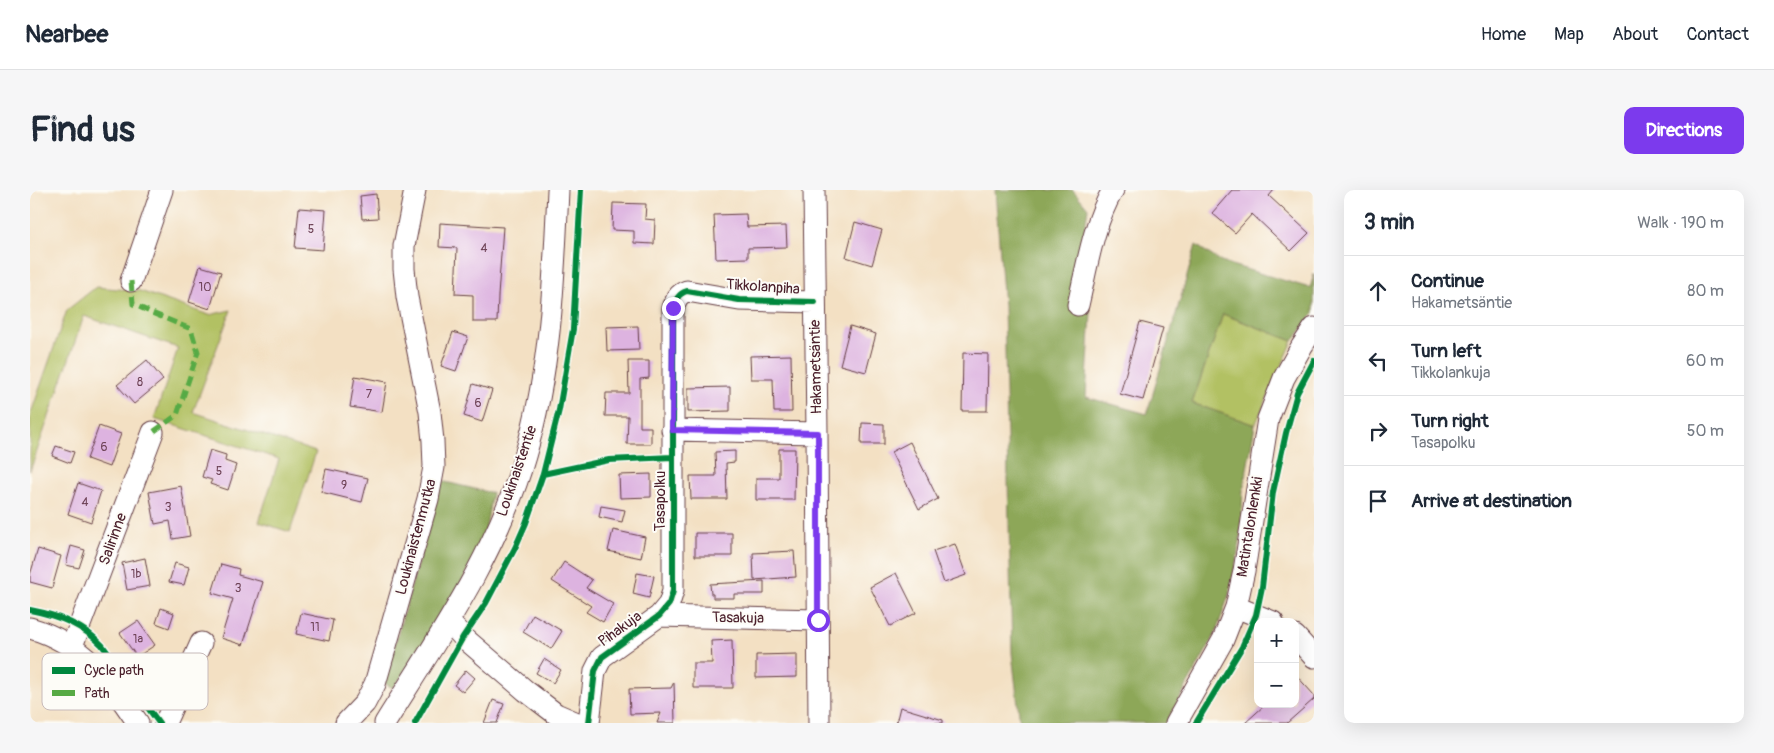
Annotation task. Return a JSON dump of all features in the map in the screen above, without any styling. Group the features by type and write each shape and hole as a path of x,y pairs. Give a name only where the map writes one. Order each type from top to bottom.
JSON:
{"street":[{"path":"131,281 162,190"},
{"name":"Loukinaistenmutka","path":"346,723 365,703 375,684 428,499 434,467 430,412 407,297 404,268 404,246 415,190"},
{"name":"Loukinaistentie","path":"385,723 476,574 510,500 527,448 547,360 553,296 558,190"},
{"name":"Hakametsäntie","path":"814,190 818,433 819,723"},
{"path":"1078,305 1098,224 1113,190"},
{"name":"Tikkolanpiha","path":"680,293 687,290 739,300 815,302"},
{"name":"Tasapolku","path":"659,616 669,604 672,591 673,308 680,293"},
{"name":"Matintalonlenkki","path":"1176,723 1223,640 1236,607 1244,571 1268,419 1284,378 1314,328"},
{"path":"672,430 818,433"},
{"name":"Salirinne","path":"72,646 153,432"},
{"path":"1236,607 1263,618"},
{"name":"Tasakuja","path":"659,616 818,620"},
{"name":"Pihakuja","path":"589,723 595,672 602,657 659,616"},
{"path":"448,622 526,691 556,714 578,723"},
{"path":"30,628 42,631 72,646 80,653"},
{"path":"1299,640 1314,657"},
{"path":"196,653 201,643"},
{"path":"129,710 138,723"},
{"path":"165,723 171,710"}],"green space":[{"path":"995,190 1073,190 1088,208 1073,308 1091,312 1086,397 1147,414 1196,245 1221,262 1310,288 1314,274 1314,313 1293,341 1223,314 1192,403 1255,425 1243,491 1240,543 1229,595 1215,635 1166,723 1020,723 1012,653 1004,306"},
{"path":"96,287 140,291 209,315 231,310 193,412 316,452 290,532 259,522 279,459 154,419 178,348 84,316 30,471 30,416 67,310"},
{"path":"1223,314 1293,341 1255,425 1192,403"},
{"path":"441,481 492,493 484,539 446,614 393,688 384,683"}],"building":[{"path":"1232,190 1274,190 1269,196 1309,233 1291,251 1252,214 1235,233 1212,213"},
{"path":"376,194 378,218 362,219 360,196"},
{"path":"613,203 646,204 645,219 655,220 654,244 634,243 634,231 612,230"},
{"path":"299,208 326,210 323,250 295,248"},
{"path":"746,214 747,227 786,226 787,247 748,248 748,258 716,259 714,215"},
{"path":"855,222 882,230 872,265 846,257"},
{"path":"440,223 503,227 497,322 473,322 473,295 455,294 457,248 439,247"},
{"path":"200,266 221,272 210,309 189,302"},
{"path":"1140,322 1163,328 1143,400 1120,394"},
{"path":"638,326 639,350 607,351 606,327"},
{"path":"850,326 876,334 866,372 840,365"},
{"path":"453,332 468,337 456,371 441,366"},
{"path":"963,353 988,354 987,411 962,411"},
{"path":"791,355 792,412 774,412 773,379 751,379 750,356"},
{"path":"147,360 163,380 134,404 117,385"},
{"path":"628,361 649,361 649,378 640,379 640,427 651,427 651,444 627,444 628,416 605,416 606,393 629,393"},
{"path":"355,376 387,382 382,412 350,407"},
{"path":"473,384 492,390 482,422 464,416"},
{"path":"730,387 730,411 688,412 688,388"},
{"path":"862,423 884,424 884,444 861,444"},
{"path":"99,426 121,434 109,467 87,459"},
{"path":"910,442 938,499 919,509 891,452"},
{"path":"56,446 74,452 70,463 52,456"},
{"path":"779,449 795,449 794,500 756,500 756,478 779,478"},
{"path":"210,450 226,455 225,461 236,465 228,490 210,484 212,480 202,477"},
{"path":"735,451 735,462 726,463 727,499 691,499 690,476 716,476 715,452"},
{"path":"326,469 368,478 362,502 321,492"},
{"path":"651,474 651,497 620,498 619,475"},
{"path":"78,483 101,491 91,522 68,514"},
{"path":"181,486 190,536 173,539 170,521 155,524 149,492"},
{"path":"601,506 625,510 622,522 599,517"},
{"path":"613,530 645,537 641,558 608,551"},
{"path":"695,533 732,533 732,556 695,556"},
{"path":"955,544 966,575 944,583 933,551"},
{"path":"71,546 85,550 79,568 66,565"},
{"path":"38,549 61,556 52,588 30,582 30,575"},
{"path":"794,551 796,577 754,580 753,553"},
{"path":"145,558 150,586 127,590 122,563"},
{"path":"564,562 592,580 586,588 613,604 603,622 586,612 591,606 552,581"},
{"path":"175,563 189,567 184,585 169,582"},
{"path":"221,564 239,569 238,575 263,582 243,645 221,638 233,599 212,593"},
{"path":"637,573 654,576 649,598 633,594"},
{"path":"896,573 916,613 890,626 870,587"},
{"path":"764,581 764,594 734,594 734,598 713,598 713,594 711,594 710,584"},
{"path":"161,608 174,613 169,628 156,623"},
{"path":"301,613 333,620 329,641 296,634"},
{"path":"533,614 562,631 551,649 523,632"},
{"path":"138,621 155,645 143,653 134,653 120,633"},
{"path":"732,640 733,688 693,688 693,663 712,663 711,641"},
{"path":"797,654 797,677 756,678 756,655"},
{"path":"544,659 561,670 553,683 536,673"},
{"path":"466,670 475,678 463,692 454,685"},
{"path":"1299,678 1314,695 1314,699 1287,723 1245,723 1262,708 1299,708"},
{"path":"674,682 675,723 657,723 661,713 630,714 629,689 671,688"},
{"path":"493,700 504,704 497,723 484,723"},
{"path":"900,707 943,720 943,723 896,723"}],"marked path":[{"path":"131,281 133,304 191,329 198,352 177,415 153,432"}],"cycle path":[{"path":"415,723 463,637 486,603 515,548 543,474 559,410 573,329 581,190"},
{"path":"589,723 595,671 602,657 659,616 669,604 673,591 673,309 676,300 679,295 687,291 739,300 815,302"},
{"path":"1196,723 1242,647 1256,615 1262,587 1273,492 1286,433 1297,393 1314,361"},
{"path":"543,474 609,460 672,457"},
{"path":"30,610 50,615 78,626 95,638 108,653"},
{"path":"150,710 159,723"}],"route":[{"path":"673,308 672,430 818,433 818,620"}]}
